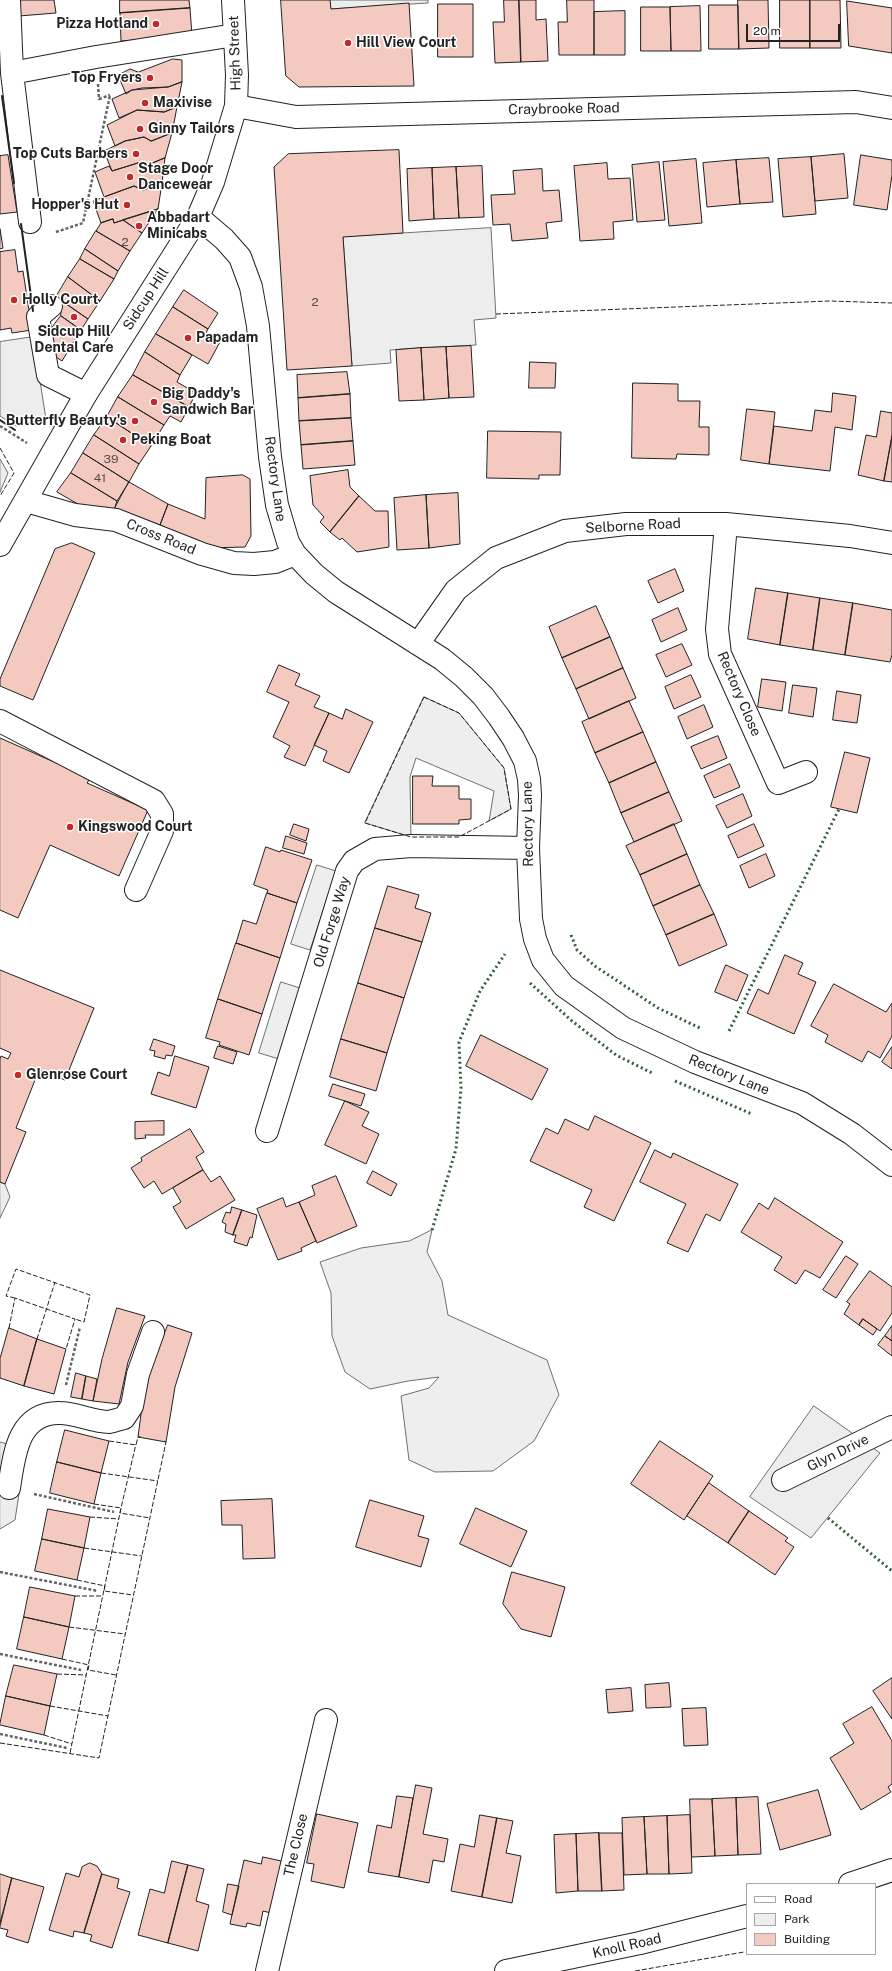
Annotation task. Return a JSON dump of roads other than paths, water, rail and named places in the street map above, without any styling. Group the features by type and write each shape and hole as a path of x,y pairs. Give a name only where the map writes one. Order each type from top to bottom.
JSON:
{"street":[{"path":"9,0 12,73 30,222"},
{"name":"High Street","path":"233,0 237,75 236,106"},
{"path":"12,73 96,57 235,34"},
{"name":"Craybrooke Road","path":"236,106 296,117 856,102 892,108"},
{"name":"Sidcup Hill","path":"0,545 86,394 198,217 213,182 236,106"},
{"name":"Rectory Lane","path":"198,217 224,239 240,257 252,287 258,326 277,505 288,542 295,554 314,574 336,592 418,644 464,677 483,696 513,738 525,762 529,779 528,848 531,919 535,939 543,960 564,986 623,1028 695,1062 802,1104 852,1134 892,1164"},
{"path":"51,306 38,317 48,375 86,394"},
{"name":"Cross Road","path":"26,500 75,515 123,522 202,554 234,562 254,564 275,562 295,554"},
{"name":"Selborne Road","path":"418,644 456,590 496,558 565,531 626,524 726,524 850,536 892,543"},
{"name":"Rectory Close","path":"726,524 717,630 720,654 778,783 806,772"},
{"path":"0,721 154,801 162,814 162,831 136,890"},
{"name":"Old Forge Way","path":"267,1131 347,871 354,861 375,849 411,846 528,848"},
{"path":"10,1489 15,1446 24,1429 41,1416 60,1413 108,1422 124,1418 132,1406 138,1374 153,1332"},
{"name":"Glyn Drive","path":"783,1480 892,1427"},
{"name":"The Close","path":"267,1971 326,1720"},
{"path":"853,1883 892,1870"},
{"name":"Knoll Road","path":"506,1971 625,1947 746,1916"}],"place":[{"name":"Pizza Hotland","path":"156,24"},
{"name":"Hill View Court","path":"348,43"},
{"name":"Top Fryers","path":"150,78"},
{"name":"Maxivise","path":"145,103"},
{"name":"Ginny Tailors","path":"140,129"},
{"name":"Top Cuts Barbers","path":"136,154"},
{"name":"Stage Door Dancewear","path":"130,177"},
{"name":"Hopper's Hut","path":"127,205"},
{"name":"Abbadart Minicabs","path":"139,226"},
{"name":"Holly Court","path":"14,300"},
{"name":"Sidcup Hill Dental Care","path":"74,317"},
{"name":"Papadam","path":"188,338"},
{"name":"Big Daddy's Sandwich Bar","path":"154,402"},
{"name":"Butterfly Beauty's","path":"135,421"},
{"name":"Peking Boat","path":"123,440"},
{"name":"Kingswood Court","path":"70,827"},
{"name":"Glenrose Court","path":"18,1075"}]}
